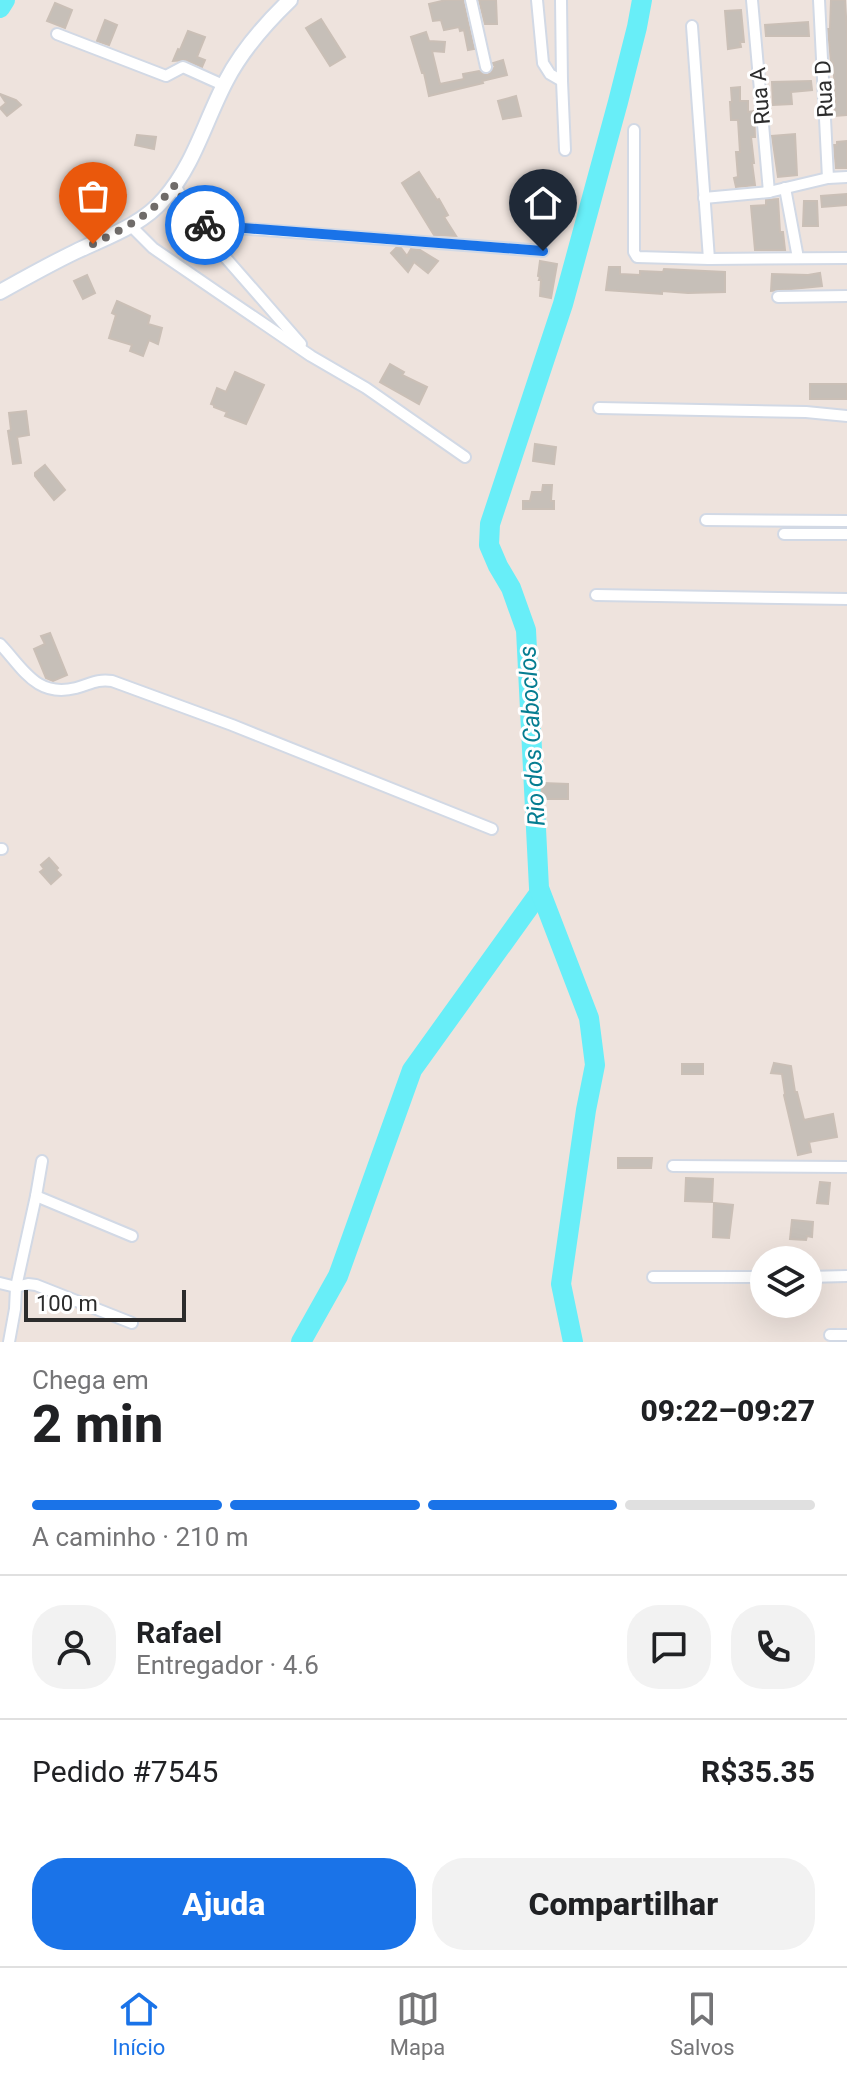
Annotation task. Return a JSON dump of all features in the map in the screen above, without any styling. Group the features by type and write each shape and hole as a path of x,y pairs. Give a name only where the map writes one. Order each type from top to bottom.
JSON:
{"street":[{"path":"0,292 131,226 162,201 188,165 223,85 240,56 257,33 290,0"},
{"path":"471,0 486,67"},
{"path":"537,0 543,63 550,74 562,81"},
{"path":"561,0 565,150"},
{"name":"Rua A","path":"752,0 769,192"},
{"name":"Rua D","path":"819,0 828,178"},
{"path":"692,26 709,259"},
{"path":"57,34 166,76 183,67 223,85"},
{"path":"634,130 634,252 637,257 847,258"},
{"path":"704,198 769,192 828,178 847,177"},
{"path":"175,185 197,225 311,356"},
{"path":"785,188 798,258"},
{"path":"197,225 543,251"},
{"path":"131,226 153,248 465,457"},
{"path":"778,297 847,296"},
{"path":"599,408 806,412 847,416"},
{"path":"706,520 847,521"},
{"path":"784,534 847,534"},
{"path":"596,595 847,599"},
{"path":"0,644 27,677 46,688 75,689 101,680 112,681 232,725 492,829"},
{"path":"9,1342 16,1287 42,1161"},
{"path":"673,1166 847,1167"},
{"path":"36,1196 132,1236"},
{"path":"822,1277 847,1276"},
{"path":"653,1277 750,1277"},
{"path":"0,1283 16,1287 36,1285 132,1323"},
{"path":"830,1335 847,1335"}],"building":[{"path":"463,0 474,49 468,50 464,30 460,31 459,27 444,30 441,20 433,21 429,4"},
{"path":"479,0 496,0 497,24 485,24"},
{"path":"831,0 845,0 847,115 835,116 828,29"},
{"path":"55,3 72,10 65,28 47,21"},
{"path":"741,10 744,42 740,42 741,47 728,49 725,11"},
{"path":"321,19 345,57 330,66 306,28"},
{"path":"105,20 117,25 109,45 97,41"},
{"path":"808,22 809,36 766,36 765,25"},
{"path":"188,31 205,37 197,57 205,60 202,67 186,60 173,61"},
{"path":"426,32 429,41 445,42 444,52 432,51 440,84 464,79 463,74 479,71 488,75 495,67 493,63 503,60 507,75 429,96 411,37"},
{"path":"811,81 812,90 791,92 792,104 773,105 772,82"},
{"path":"740,87 740,101 748,101 748,112 754,111 755,137 751,137 755,185 736,187 736,152 740,152 738,120 731,120 730,102 731,88"},
{"path":"0,94 21,105 7,116 0,108 6,103"},
{"path":"516,96 521,116 503,119 498,101"},
{"path":"795,134 797,175 778,177 772,136"},
{"path":"137,135 156,137 154,149 135,145"},
{"path":"847,141 847,168 836,168 834,145"},
{"path":"100,169 114,175 108,187 126,195 120,207 89,194"},
{"path":"419,172 439,199 448,215 444,217 456,236 434,235 402,183"},
{"path":"533,191 539,211 528,214 524,194"},
{"path":"847,194 847,205 822,207 821,196"},
{"path":"778,199 780,232 783,232 785,250 755,250 751,206 766,205 766,200"},
{"path":"804,201 817,201 818,226 803,226"},
{"path":"401,248 407,256 411,249 420,250 438,261 428,273 414,262 408,272 391,253"},
{"path":"540,261 557,264 551,298 540,296"},
{"path":"609,267 620,267 620,274 640,275 640,271 663,272 664,269 725,272 725,292 662,291 662,294 606,290"},
{"path":"820,273 822,286 771,291 772,274"},
{"path":"87,275 95,293 83,299 74,281"},
{"path":"117,301 150,316 148,324 162,328 158,344 149,340 143,356 130,351 132,345 109,338"},
{"path":"390,364 404,372 402,375 427,387 419,404 380,382"},
{"path":"235,372 264,385 246,424 225,416 227,412 211,404 217,388 226,392"},
{"path":"810,384 847,384 847,399 810,399"},
{"path":"26,411 29,435 17,437 21,463 13,464 8,431 11,430 9,413"},
{"path":"535,444 556,447 554,464 533,461"},
{"path":"45,465 65,490 54,500 35,476"},
{"path":"543,485 552,485 554,509 523,509 523,501 530,501 532,492 542,492"},
{"path":"50,633 67,675 53,681 46,678 34,649 45,644 41,636"},
{"path":"542,783 568,784 568,799 541,799"},
{"path":"49,858 61,875 51,884 40,872 44,869 41,865"},
{"path":"774,1063 791,1066 804,1120 833,1114 837,1137 809,1142 811,1152 798,1155 782,1074 771,1073"},
{"path":"682,1064 703,1064 703,1074 682,1074"},
{"path":"618,1158 652,1158 651,1168 618,1168"},
{"path":"686,1178 713,1179 712,1202 685,1201"},
{"path":"820,1182 830,1183 828,1204 817,1203"},
{"path":"714,1203 733,1205 729,1238 713,1237"},
{"path":"792,1220 813,1222 812,1237 807,1236 806,1240 790,1239"}],"waterway":[{"path":"0,8 5,0"},
{"name":"Rio dos Caboclos","path":"573,1342 561,1284 595,1065 589,1018 539,888 526,630 511,588 489,545 490,524 563,304 618,102 642,0"},
{"name":"Rio dos Caboclos","path":"301,1342 338,1276 412,1070 540,892"}],"way so far":[{"path":"93,244 131,226 162,201 175,185 197,225 205,225"}],"route":[{"path":"205,225 543,251"}]}
